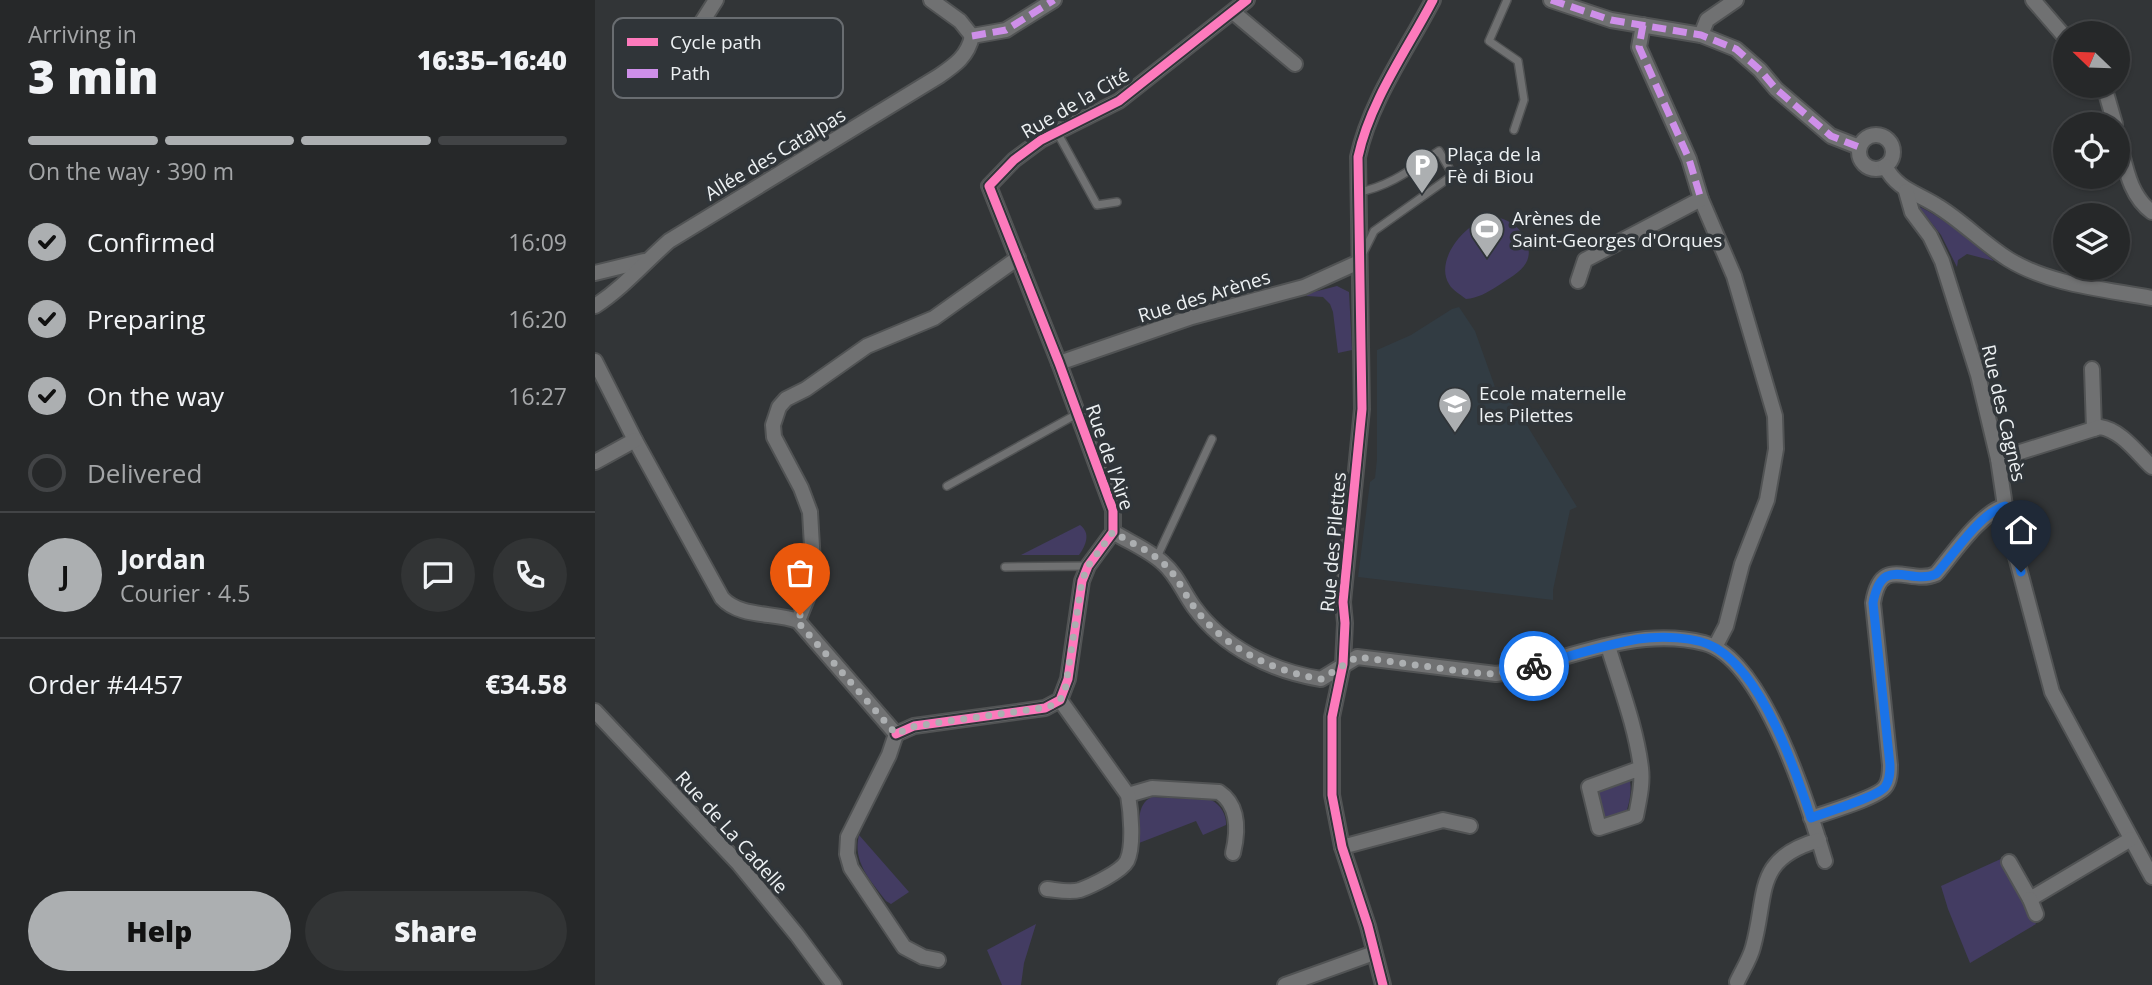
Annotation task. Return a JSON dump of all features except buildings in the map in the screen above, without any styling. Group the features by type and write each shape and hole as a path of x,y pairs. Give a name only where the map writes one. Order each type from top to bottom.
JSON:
{"street":[{"path":"705,18 716,0"},
{"path":"931,0 960,21 972,36 1006,30 1054,0"},
{"name":"Rue de la Cité","path":"989,186 1014,160 1041,140 1119,101 1247,0"},
{"name":"Rue des Pilettes","path":"1383,985 1368,926 1342,847 1331,775 1332,717 1343,664 1343,602 1362,410 1358,157 1366,129 1433,0"},
{"path":"1551,0 1611,20 1701,35 1744,54 1776,89 1831,136 1860,147"},
{"path":"1701,35 1707,20 1736,0"},
{"path":"2033,0 2053,23"},
{"path":"1233,12 1295,64"},
{"path":"1643,25 1639,47 1689,159 1701,199 1739,290 1775,416 1777,432 1767,500 1742,564 1726,626 1715,647"},
{"name":"Allée des Catalpas","path":"595,306 614,294 669,242 957,64 969,50 972,36"},
{"path":"1871,136 1886,139 1892,152 1885,166 1875,169 1866,166 1860,157 1860,147 1862,142 1871,136"},
{"path":"1885,166 1892,179 1906,191 1937,205 2007,258 2024,267 2061,280 2152,298"},
{"path":"2130,182 2140,201 2152,212"},
{"name":"Rue de l'Aire","path":"989,186 1059,363 1113,510 1113,532 1088,566 1082,581 1068,679 1060,700"},
{"name":"Rue des Cagnès","path":"1906,191 1912,212 1930,236 1942,261 1979,375 1999,458 2005,506 2052,692 2152,877"},
{"path":"1578,281 1585,260 1701,199"},
{"path":"797,621 814,581 810,512 801,488 774,437 773,425 779,407 786,399 806,389 867,346 934,318 1018,258"},
{"path":"595,273 646,261"},
{"name":"Rue des Arènes","path":"1059,363 1192,317 1304,287 1359,262"},
{"path":"595,361 635,440 726,603 742,610 797,621 896,734"},
{"path":"2092,369 2094,429"},
{"path":"1999,458 2101,427 2110,428 2152,467"},
{"path":"595,463 635,440"},
{"path":"1811,818 1876,794 1887,785 1889,778 1890,765 1873,603 1875,590 1882,580 1894,573 1927,578 1936,574 1978,525 1996,509 2005,506"},
{"path":"1113,532 1157,558 1174,575 1205,620 1231,643 1255,658 1287,672 1321,679 1357,657 1496,674 1638,639 1660,638 1704,643 1715,647 1744,675 1757,693 1786,750 1825,861"},
{"path":"1608,646 1641,768 1640,794 1636,816 1599,828 1589,787 1641,768"},
{"path":"938,960 923,957 904,947 851,867 847,854 848,837 889,755 896,734 915,726 1049,707 1060,700 1128,795 1131,811 1129,852 1123,867 1078,891 1047,889"},
{"name":"Rue de La Cadelle","path":"595,711 739,864 834,985"},
{"path":"1128,795 1152,788 1219,792 1227,799 1237,821 1233,853"},
{"path":"1342,847 1443,820 1470,826"},
{"path":"2031,900 2131,839"},
{"path":"1737,984 1752,950 1770,870 1798,846 1819,840"},
{"path":"2009,862 2036,914"},
{"path":"1285,985 1374,953"}],"lane":[{"path":"1507,0 1489,41 1518,61 1524,100 1514,130"},
{"path":"1057,131 1097,205 1117,202"},
{"path":"1358,192 1388,184 1439,151 1453,175 1374,231 1359,262"},
{"path":"947,486 1077,414"},
{"path":"1157,558 1212,439"},
{"path":"1005,566 1088,566"}],"shaded area":[{"path":"1918,206 1948,224 1994,261 1967,254 1958,260 1957,267 1941,235"},
{"name":"Arènes de Saint-Georges d'Orques","path":"1500,218 1515,225 1523,234 1528,247 1527,262 1517,273 1496,287 1466,299 1449,284 1445,265 1448,256 1459,238 1475,224 1485,219"},
{"path":"1337,286 1349,292 1352,350 1338,353 1330,304 1323,297 1306,294"},
{"name":"Ecole maternelle les Pilettes","path":"1459,307 1475,331 1495,387 1517,409 1577,507 1570,510 1553,600 1358,577 1370,482 1375,478 1377,459 1377,350 1411,335"},
{"path":"1080,525 1086,539 1079,555 1021,555"},
{"path":"1629,778 1630,798 1624,818 1610,822 1601,818 1596,789"},
{"path":"1152,797 1211,800 1222,810 1226,825 1203,835 1196,821 1139,843 1141,810"},
{"path":"859,835 909,892 891,904 864,871 858,854"},
{"path":"2003,858 2036,924 1970,963 1941,886"},
{"path":"1036,924 1024,963 1021,985 1002,985 987,950"}],"marked path":[{"path":"972,36 1006,30 1054,0"},
{"path":"1551,0 1611,20 1701,35 1736,49 1760,70 1776,89 1831,136 1859,147"},
{"path":"1643,25 1639,47 1689,159 1701,199"}],"cycle path":[{"path":"896,734 914,726 1045,708 1060,700 1068,679 1082,581 1088,566 1113,532 1113,510 1059,363 989,186 1014,160 1041,140 1119,101 1247,0"},
{"path":"1383,985 1368,926 1342,847 1332,795 1332,717 1343,664 1343,602 1362,409 1358,157 1380,96 1433,0"}],"way so far":[{"path":"800,615 797,621 896,734 915,726 1049,707 1060,700 1068,679 1082,581 1088,566 1113,532 1164,564 1194,607 1216,631 1255,658 1287,672 1321,679 1357,657 1475,673 1496,674 1534,666"}],"place":[{"name":"Plaça de la Fè di Biou","path":"1422,195"},
{"name":"Arènes de Saint-Georges d'Orques","path":"1487,259"},
{"name":"Ecole maternelle les Pilettes","path":"1455,434"}],"route":[{"path":"1534,666 1638,639 1678,639 1715,647 1744,675 1768,712 1802,789 1811,818 1876,794 1887,785 1890,765 1873,603 1875,590 1882,580 1894,573 1927,578 1936,574 1978,525 1996,509 2005,506 2021,572"}]}
